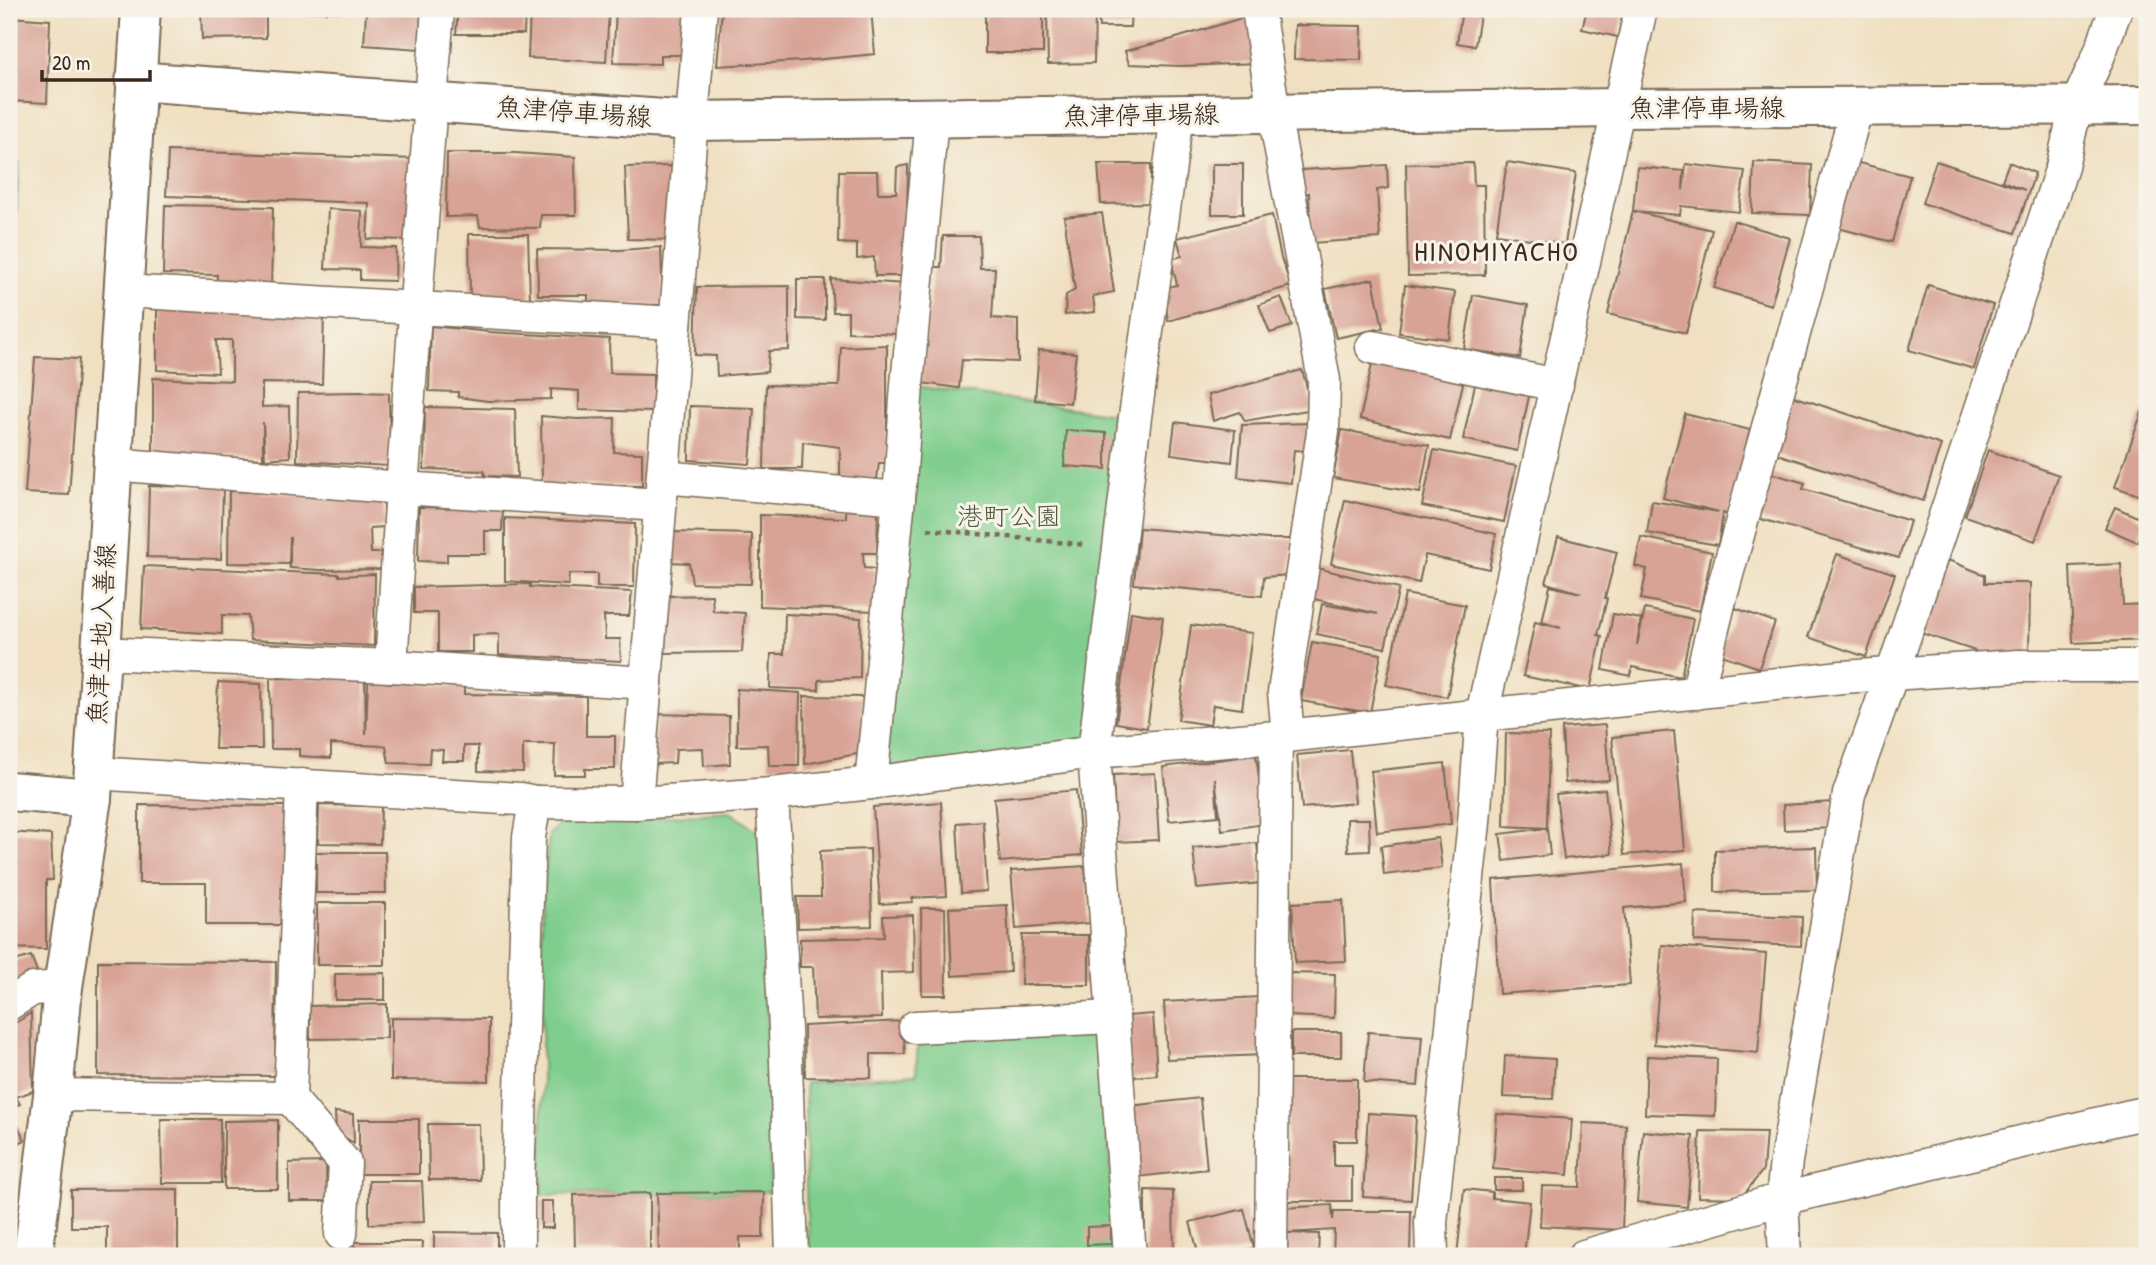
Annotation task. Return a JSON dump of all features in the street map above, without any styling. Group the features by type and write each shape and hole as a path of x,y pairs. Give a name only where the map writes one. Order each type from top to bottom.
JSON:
{"main road":[{"name":"魚津生地入善線","path":"33,1256 63,987 92,785 141,9"},
{"name":"魚津停車場線","path":"135,81 692,121 1618,108 2147,105"},
{"path":"9,791 92,785"}],"street":[{"path":"391,666 438,9"},
{"path":"636,803 701,9"},
{"path":"1258,9 1274,113 1324,380 1323,432 1284,692 1271,1256"},
{"path":"1432,1256 1432,1222 1474,822 1482,714 1640,9"},
{"path":"1786,1256 1782,1199 1786,1161 1849,794 1892,674 2062,167 2076,106 2116,9"},
{"path":"1697,693 1721,596 1857,107"},
{"path":"1130,1256 1094,752 1137,403 1177,116"},
{"path":"871,783 898,512 932,118"},
{"path":"122,291 675,323"},
{"path":"1372,347 1557,385"},
{"path":"112,464 402,488 661,491 898,512"},
{"path":"100,653 391,666 646,683"},
{"path":"92,785 302,785 535,802 636,803 772,794 1094,752 1282,736 1842,677 2018,666 2147,666"},
{"path":"302,785 290,1098 345,1163 341,1234"},
{"path":"772,794 785,1029 792,1256"},
{"path":"518,1256 529,836 535,802"},
{"path":"9,1004 33,989 63,987"},
{"path":"915,1027 1113,1017"},
{"path":"53,1095 290,1098"},
{"path":"1584,1256 1782,1199 2147,1112"}],"path":[{"path":"898,512 1086,547 1087,533"}],"green space":[{"name":"港町公園","path":"907,385 1135,417 1094,752 871,783"},
{"path":"730,812 763,835 771,1192 542,1195 542,904 549,835 562,821"},
{"path":"1102,1029 1116,1256 809,1256 805,1083 916,1074 918,1041"}],"water":[{"path":"9,162 19,163 9,332"}],"building":[{"path":"201,9 266,9 266,38 202,39"},
{"path":"271,9 421,9 420,49 364,45 366,12 271,12"},
{"path":"458,9 525,9 524,34 456,34"},
{"path":"530,9 609,9 606,62 528,58"},
{"path":"616,9 689,9 688,55 660,55 660,64 613,63"},
{"path":"722,9 871,9 875,54 717,66"},
{"path":"985,9 1043,9 1043,53 985,53"},
{"path":"1047,9 1095,11 1094,63 1048,64"},
{"path":"1098,9 1131,9 1130,27 1099,27"},
{"path":"1462,9 1481,9 1475,46 1457,43"},
{"path":"1587,9 1624,9 1618,37 1582,29"},
{"path":"1248,16 1257,63 1181,66 1129,64 1125,51"},
{"path":"9,17 50,20 47,103 9,101"},
{"path":"1295,25 1362,26 1361,60 1294,59"},
{"path":"168,151 416,159 414,240 367,239 369,203 166,196"},
{"path":"447,153 515,153 575,157 576,215 541,215 540,228 480,227 478,216 446,217"},
{"path":"1851,161 1910,176 1892,242 1834,227"},
{"path":"1936,161 2025,190 2002,181 2009,162 2035,173 2015,233 1922,203"},
{"path":"1507,162 1576,173 1565,244 1496,234"},
{"path":"1754,162 1812,165 1810,215 1752,213"},
{"path":"1473,163 1474,185 1484,185 1485,275 1408,276 1406,164"},
{"path":"1098,164 1151,164 1151,203 1101,204"},
{"path":"1212,164 1243,164 1243,214 1212,214"},
{"path":"1686,164 1745,171 1739,212 1681,206 1680,215 1633,211 1637,167 1684,171 1683,190"},
{"path":"908,165 906,276 875,276 874,257 857,259 857,244 838,243 839,171 877,171 878,193 896,193 897,167"},
{"path":"1387,165 1388,188 1377,190 1380,238 1311,243 1309,193 1302,194 1301,170"},
{"path":"673,166 672,240 628,239 625,167"},
{"path":"165,205 273,207 271,289 216,288 217,275 163,274"},
{"path":"328,209 362,211 361,247 396,248 395,281 360,280 360,270 325,269"},
{"path":"1633,211 1712,230 1686,333 1608,314"},
{"path":"1102,213 1114,292 1093,296 1095,312 1065,315 1066,295 1075,290 1064,217"},
{"path":"1272,215 1281,258 1291,286 1168,321 1164,288 1177,285 1171,259 1182,256 1177,238"},
{"path":"1734,221 1790,238 1771,305 1714,288"},
{"path":"469,234 528,234 530,298 470,298"},
{"path":"943,236 979,236 980,268 995,268 992,318 1018,320 1018,362 962,360 959,388 921,383 933,267 941,267"},
{"path":"661,247 663,305 588,304 588,295 538,295 537,249 620,250"},
{"path":"797,279 825,279 825,320 797,319"},
{"path":"831,279 905,284 902,334 848,332 848,312 833,312"},
{"path":"1373,279 1383,328 1336,338 1325,289"},
{"path":"1405,285 1455,292 1449,339 1399,333"},
{"path":"1928,285 1993,305 1974,369 1909,350"},
{"path":"789,286 789,350 769,351 767,372 717,376 716,356 695,355 697,287"},
{"path":"1473,295 1528,305 1520,358 1464,349"},
{"path":"1281,297 1292,326 1270,333 1259,305"},
{"path":"157,306 324,314 322,384 262,383 262,407 289,406 290,457 265,459 263,422 263,459 153,454 153,378 232,381 232,340 216,340 218,373 157,370"},
{"path":"431,326 609,339 610,373 653,374 653,412 579,410 579,391 551,389 551,399 488,401 458,397 458,392 429,391"},
{"path":"887,345 887,463 879,463 877,479 840,480 840,447 803,442 802,469 764,469 766,385 839,386 841,347"},
{"path":"1039,350 1076,353 1070,403 1035,400"},
{"path":"35,357 79,359 69,495 25,493"},
{"path":"1373,359 1464,379 1450,440 1360,419"},
{"path":"1302,370 1313,409 1245,421 1240,412 1213,421 1208,395"},
{"path":"1476,380 1530,392 1517,451 1463,439"},
{"path":"298,393 389,393 390,466 297,461"},
{"path":"1793,396 1941,445 1923,501 1774,453"},
{"path":"690,406 754,408 750,464 689,460"},
{"path":"425,407 515,409 517,477 485,476 484,471 424,469"},
{"path":"2142,412 2147,414 2147,498 2115,487"},
{"path":"1685,414 1750,430 1729,515 1723,513 1718,545 1647,533 1652,501 1719,512 1663,498"},
{"path":"541,416 615,418 614,452 642,453 642,486 542,485"},
{"path":"1175,422 1235,430 1232,462 1171,454"},
{"path":"1307,423 1307,451 1294,450 1291,483 1238,477 1242,425"},
{"path":"1066,430 1106,433 1106,469 1064,466"},
{"path":"1342,430 1429,445 1420,493 1333,478"},
{"path":"1434,450 1516,466 1504,522 1422,506"},
{"path":"1988,450 2059,475 2035,541 1965,516"},
{"path":"1767,472 1805,483 1803,489 1910,521 1899,558 1754,517"},
{"path":"149,486 223,487 221,559 147,557"},
{"path":"229,491 384,499 384,527 370,528 371,553 381,553 381,569 290,568 290,537 289,564 228,563"},
{"path":"1345,500 1496,534 1489,569 1425,555 1419,583 1331,564"},
{"path":"419,507 503,509 502,531 485,531 485,554 447,554 447,562 418,561"},
{"path":"2115,507 2146,521 2137,542 2105,528"},
{"path":"846,510 878,511 877,553 863,553 864,568 875,569 874,611 760,606 760,515 846,518"},
{"path":"505,518 635,524 634,587 597,587 597,574 569,574 568,585 505,581"},
{"path":"1139,528 1293,539 1289,575 1264,577 1262,596 1134,584"},
{"path":"673,532 752,534 751,584 692,583 689,563 671,562"},
{"path":"1558,537 1617,552 1605,598 1607,599 1598,635 1602,636 1590,690 1523,676 1535,622 1561,628 1542,622 1550,586 1581,593 1546,583"},
{"path":"1641,537 1712,552 1700,611 1641,599 1647,569 1635,566"},
{"path":"1837,554 1895,574 1866,657 1808,637"},
{"path":"1948,560 1985,575 1985,583 2030,583 2029,655 1984,654 1921,633"},
{"path":"2121,564 2123,605 2147,604 2147,640 2073,643 2070,566"},
{"path":"144,566 339,576 375,574 374,646 250,640 248,616 222,615 222,634 141,629"},
{"path":"1317,568 1399,588 1385,648 1316,634 1322,604 1378,614 1310,598"},
{"path":"530,584 530,587 632,592 629,616 604,616 605,639 620,639 621,661 499,655 499,634 472,635 472,652 438,652 438,613 414,613 414,587"},
{"path":"1405,594 1465,605 1447,697 1386,685"},
{"path":"712,595 713,611 745,613 742,652 665,653 667,596"},
{"path":"1735,608 1775,622 1759,668 1719,654"},
{"path":"1645,609 1693,619 1681,677 1632,667 1631,676 1603,670 1613,614 1641,619 1637,645"},
{"path":"1131,612 1163,617 1147,728 1116,723"},
{"path":"785,614 861,618 860,678 819,680 819,690 770,688 771,654 784,654"},
{"path":"1191,625 1252,633 1242,709 1213,705 1210,725 1178,720"},
{"path":"1312,642 1381,654 1370,713 1301,701"},
{"path":"270,678 365,679 366,735 368,681 464,687 464,694 586,696 586,736 615,736 615,769 585,769 585,775 554,775 555,744 523,744 523,772 478,771 478,746 464,746 464,761 442,761 443,750 430,749 429,764 389,763 386,746 331,744 331,758 299,756 299,749 271,749"},
{"path":"218,682 261,684 262,749 215,749"},
{"path":"737,689 800,693 799,766 769,766 768,745 737,746"},
{"path":"804,696 863,697 862,753 805,764"},
{"path":"656,714 729,716 730,764 704,766 703,748 676,749 675,763 653,764"},
{"path":"1605,725 1609,780 1565,783 1562,728"},
{"path":"1674,731 1685,850 1624,855 1612,737"},
{"path":"1506,733 1549,734 1547,828 1504,826"},
{"path":"1350,750 1355,803 1302,808 1297,755"},
{"path":"1256,755 1265,824 1222,830 1215,778 1218,816 1169,821 1163,767"},
{"path":"1445,763 1451,824 1377,832 1371,771"},
{"path":"1155,773 1159,840 1116,842 1113,775"},
{"path":"1605,789 1612,854 1564,859 1556,794"},
{"path":"1076,790 1082,855 1000,862 994,798"},
{"path":"941,802 947,896 912,898 913,902 880,904 873,807"},
{"path":"1833,802 1834,828 1784,830 1783,805"},
{"path":"139,805 285,806 285,925 206,925 206,883 139,883"},
{"path":"319,805 381,806 380,844 318,843"},
{"path":"1347,819 1369,819 1370,851 1348,852"},
{"path":"983,821 987,891 961,893 957,823"},
{"path":"1547,828 1550,855 1504,861 1500,834"},
{"path":"9,832 51,835 53,880 46,880 46,949 9,948"},
{"path":"1438,838 1442,868 1384,875 1381,846"},
{"path":"1257,843 1261,883 1197,889 1193,848"},
{"path":"1816,847 1817,890 1715,892 1715,850"},
{"path":"870,849 872,926 798,928 797,897 821,897 820,851"},
{"path":"316,852 385,852 386,893 316,893"},
{"path":"1683,863 1686,902 1624,908 1630,985 1499,994 1493,880"},
{"path":"1085,866 1090,923 1016,929 1011,871"},
{"path":"1343,900 1346,961 1295,963 1292,903"},
{"path":"317,903 385,903 385,965 317,965"},
{"path":"1007,905 1010,972 952,976 949,908"},
{"path":"921,908 945,908 946,995 922,995"},
{"path":"1695,913 1802,917 1801,946 1694,941"},
{"path":"913,915 914,972 881,973 882,1018 815,1019 813,967 800,967 800,939 884,937 883,916"},
{"path":"1022,935 1089,935 1089,985 1021,985"},
{"path":"1662,945 1766,954 1758,1053 1654,1044"},
{"path":"9,956 12,962 31,956 39,977 9,987"},
{"path":"98,961 276,962 275,1076 98,1075"},
{"path":"385,973 385,1000 335,1000 335,974"},
{"path":"1290,973 1335,974 1334,1018 1289,1016"},
{"path":"1260,997 1263,1055 1167,1059 1164,1002"},
{"path":"387,1004 387,1038 310,1039 310,1006"},
{"path":"31,1013 33,1091 16,1097 9,1077 9,1027"},
{"path":"1153,1014 1157,1075 1131,1077 1127,1016"},
{"path":"391,1018 489,1019 489,1081 391,1080"},
{"path":"903,1021 905,1054 871,1054 871,1078 805,1077 804,1026"},
{"path":"1291,1032 1341,1032 1341,1057 1291,1057"},
{"path":"1368,1032 1422,1036 1418,1086 1364,1082"},
{"path":"1505,1056 1555,1059 1553,1099 1503,1097"},
{"path":"1647,1056 1717,1059 1715,1116 1645,1114"},
{"path":"1287,1079 1357,1079 1357,1141 1334,1141 1334,1166 1352,1166 1352,1201 1287,1201"},
{"path":"9,1082 20,1104 9,1109"},
{"path":"1200,1098 1207,1169 1137,1177 1130,1106"},
{"path":"9,1109 25,1140 9,1148"},
{"path":"335,1112 353,1114 354,1143 336,1132"},
{"path":"1368,1113 1416,1116 1411,1200 1363,1197"},
{"path":"1497,1114 1572,1119 1568,1175 1493,1169"},
{"path":"161,1119 220,1119 221,1183 162,1183"},
{"path":"359,1119 419,1119 419,1174 359,1174"},
{"path":"278,1120 278,1189 224,1189 224,1121"},
{"path":"1583,1123 1626,1125 1622,1230 1540,1226 1542,1186 1580,1187"},
{"path":"428,1124 479,1124 480,1180 429,1180"},
{"path":"1643,1131 1693,1136 1687,1207 1637,1202"},
{"path":"1700,1131 1766,1132 1763,1170 1741,1198 1698,1197"},
{"path":"326,1162 327,1201 289,1201 289,1163"},
{"path":"1494,1178 1522,1178 1522,1190 1494,1190"},
{"path":"369,1181 422,1181 424,1222 369,1224"},
{"path":"178,1189 178,1256 107,1256 107,1227 71,1227 71,1190"},
{"path":"1464,1189 1492,1192 1492,1198 1530,1202 1524,1256 1457,1256"},
{"path":"1145,1190 1173,1191 1174,1256 1145,1256"},
{"path":"764,1192 763,1237 740,1237 740,1253 659,1252 657,1193"},
{"path":"650,1193 650,1250 575,1252 574,1195"},
{"path":"541,1201 553,1201 553,1228 541,1228"},
{"path":"1332,1205 1333,1220 1334,1211 1411,1211 1410,1256 1333,1256 1334,1230 1288,1233 1319,1234 1318,1256 1285,1256 1283,1208"},
{"path":"1244,1209 1254,1248 1218,1256 1199,1256 1190,1222"},
{"path":"1111,1226 1111,1244 1087,1245 1087,1227"},
{"path":"434,1232 497,1233 497,1256 434,1256"},
{"path":"355,1242 423,1242 422,1256 355,1256"},
{"path":"57,1252 79,1252 79,1256 57,1256"}],"district":[{"name":"HINOMIYACHO","path":"1497,251"}]}
